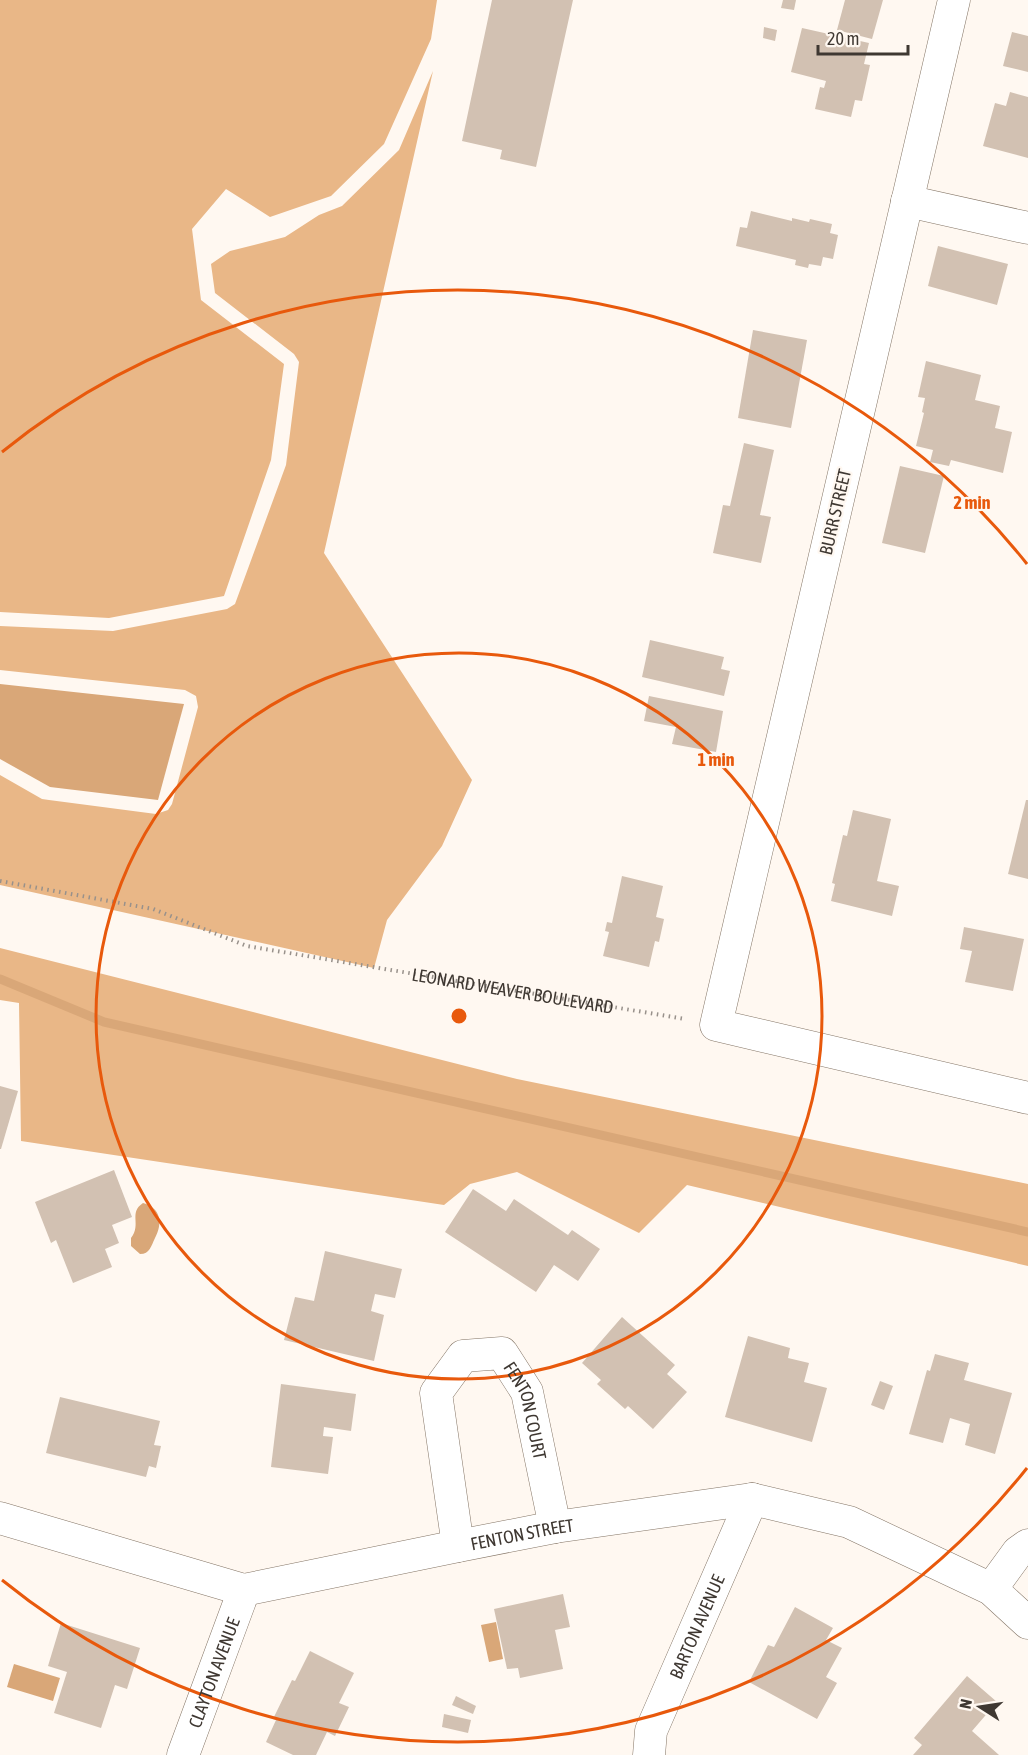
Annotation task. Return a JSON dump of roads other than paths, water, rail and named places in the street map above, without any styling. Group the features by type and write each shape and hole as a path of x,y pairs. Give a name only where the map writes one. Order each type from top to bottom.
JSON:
{"street":[{"name":"BURR STREET","path":"954,0 716,1025 1028,1098"},
{"path":"907,201 1028,228"},
{"name":"FENTON COURT","path":"458,1546 435,1393 463,1356 502,1353 527,1392 555,1527"},
{"name":"FENTON STREET","path":"0,1518 244,1590 555,1527 752,1499 849,1522 991,1589 1028,1623"},
{"name":"BARTON AVENUE","path":"649,1755 651,1731 752,1499"},
{"path":"991,1589 1018,1552 1028,1545"},
{"name":"CLAYTON AVENUE","path":"183,1755 244,1590"}],"waterway":[{"path":"0,979 104,1022 1028,1232"}]}
